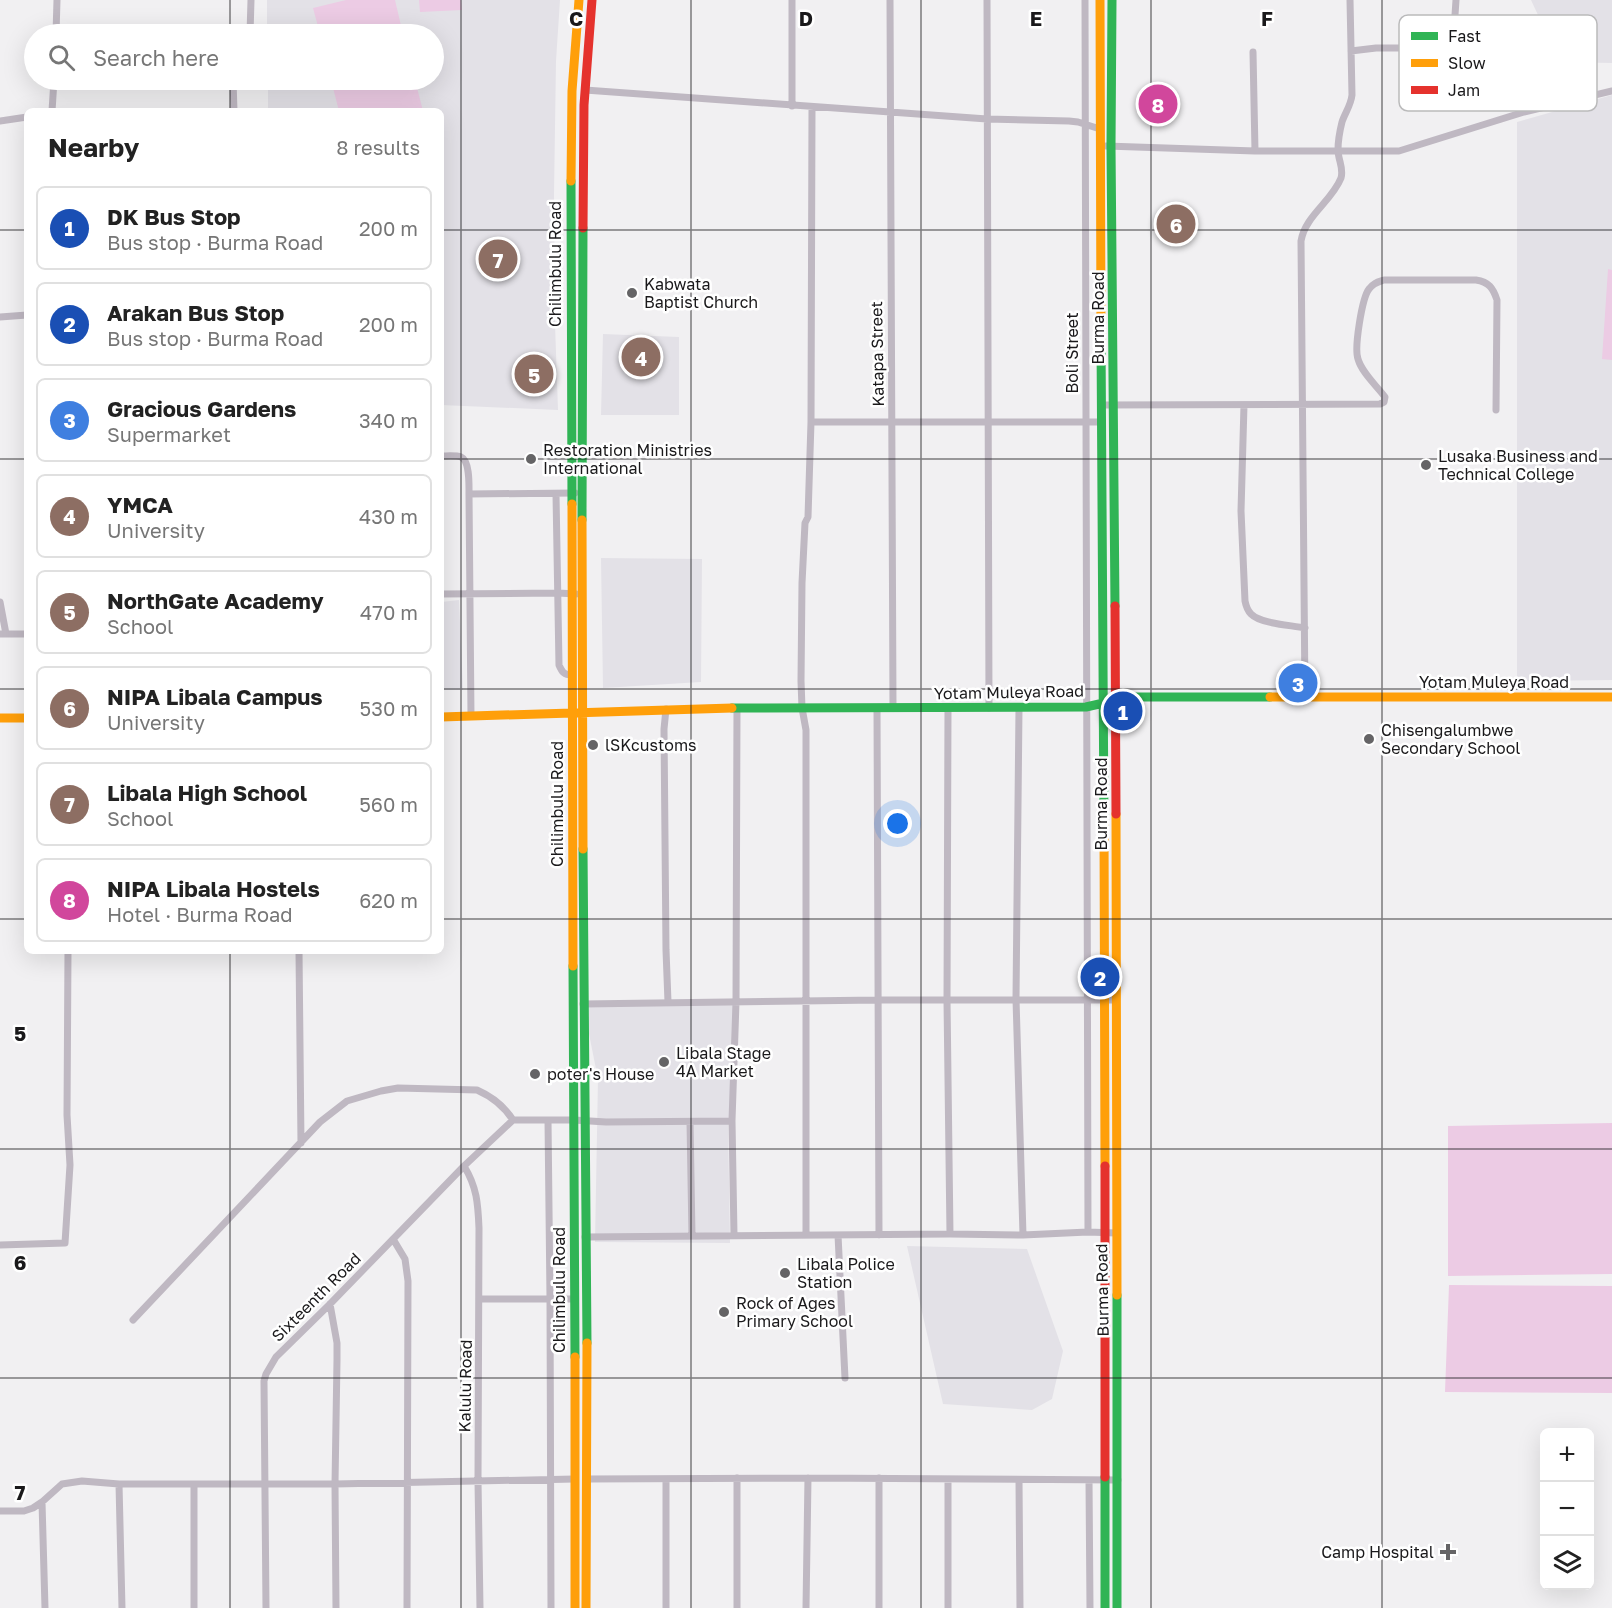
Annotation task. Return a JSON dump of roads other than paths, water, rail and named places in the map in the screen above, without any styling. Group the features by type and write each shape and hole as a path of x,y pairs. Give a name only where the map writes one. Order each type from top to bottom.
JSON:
{"main road":[{"name":"Chilimbulu Road","path":"575,1608 575,1299 583,1004 583,711 577,594 577,493 570,203 572,91 579,0"},
{"name":"Chilimbulu Road","path":"577,493 582,348 585,90 592,0"},
{"name":"Burma Road","path":"1100,0 1100,129 1106,146 1113,280 1117,1608"},
{"name":"Burma Road","path":"1106,1608 1102,405 1106,146 1112,0"},
{"name":"Chilimbulu Road","path":"577,594 571,712 579,1120 585,1237 586,1608"},
{"name":"Yotam Muleya Road","path":"444,717 666,709 1086,707 1130,697 1612,697"},
{"path":"0,718 24,718"}],"street":[{"path":"56,24 57,0"},
{"path":"250,24 251,0"},
{"path":"792,0 792,106"},
{"name":"Katapa Street","path":"890,0 893,708"},
{"path":"987,0 989,708"},
{"name":"Boli Street","path":"1085,0 1088,1232"},
{"path":"1305,698 1301,241 1306,227 1325,203 1342,175 1338,151 1342,123 1351,101 1350,0"},
{"path":"1455,15 1456,0"},
{"path":"1351,51 1399,48"},
{"path":"1252,52 1255,151"},
{"path":"52,108 53,90"},
{"path":"233,90 234,108"},
{"path":"585,90 891,113 1069,121 1100,129"},
{"path":"1597,95 1612,91"},
{"path":"806,1235 807,730 802,708 801,681 802,583 805,523 808,517 811,422 812,107"},
{"path":"1106,146 1255,151 1399,151 1528,111"},
{"path":"0,121 24,117"},
{"path":"1102,405 1380,404 1385,397 1363,369 1356,352 1363,303 1369,288 1384,280 1476,280 1490,285 1497,300 1496,410"},
{"path":"0,317 24,315"},
{"path":"1244,405 1241,511 1247,609 1252,616 1260,620 1305,628"},
{"path":"811,422 1102,422"},
{"path":"444,456 459,456 467,465 470,494 471,716"},
{"path":"470,494 577,493"},
{"path":"556,494 559,665 563,673 572,675"},
{"path":"444,594 577,594"},
{"path":"0,602 3,634 24,634"},
{"path":"734,1235 732,1121 736,1002 737,708"},
{"path":"877,708 879,1234"},
{"path":"948,708 947,1000 950,1234"},
{"path":"1019,708 1016,999 1023,1235"},
{"path":"666,709 664,729 668,1002"},
{"path":"0,1245 65,1243 70,1165 67,1115 68,954"},
{"path":"299,954 301,1143"},
{"path":"583,1004 1116,1000"},
{"path":"133,1320 320,1122 347,1101 398,1088 477,1090 499,1103 513,1120 732,1121"},
{"name":"Sixteenth Road","path":"266,1608 264,1388 266,1374 276,1357 464,1166 513,1120"},
{"path":"548,1120 551,1608"},
{"path":"690,1122 692,1236"},
{"name":"Kalulu Road","path":"464,1166 477,1198 479,1228 480,1608"},
{"path":"585,1237 1116,1233"},
{"path":"838,1235 845,1378"},
{"path":"393,1239 405,1259 408,1281 407,1608"},
{"path":"479,1299 575,1299"},
{"path":"330,1304 338,1360 335,1484 336,1608"},
{"path":"737,1478 737,1608"},
{"path":"806,1608 808,1478"},
{"path":"879,1478 879,1608"},
{"path":"0,1511 24,1510 42,1502 62,1484 82,1481 119,1484 335,1484 574,1479"},
{"path":"587,1479 1118,1480"},
{"path":"666,1479 666,1608"},
{"path":"948,1479 948,1608"},
{"path":"1019,1480 1020,1608"},
{"path":"1089,1480 1090,1608"},
{"path":"119,1484 122,1608"},
{"path":"194,1484 194,1608"},
{"path":"42,1502 45,1608"}],"place":[{"name":"NIPA Libala Hostels","path":"1158,104"},
{"name":"NIPA Libala Campus","path":"1176,224"},
{"name":"Libala High School","path":"498,259"},
{"name":"Kabwata Baptist Church","path":"632,293"},
{"name":"YMCA","path":"641,357"},
{"name":"NorthGate Academy","path":"534,374"},
{"name":"Restoration Ministries International","path":"531,459"},
{"name":"Lusaka Business and Technical College","path":"1426,465"},
{"name":"Gracious Gardens","path":"1298,683"},
{"name":"DK Bus Stop","path":"1123,711"},
{"name":"Chisengalumbwe Secondary School","path":"1369,739"},
{"name":"lSKcustoms","path":"593,745"},
{"name":"Arakan Bus Stop","path":"1100,977"},
{"name":"Libala Stage 4A Market","path":"664,1062"},
{"name":"poter's House","path":"535,1074"},
{"name":"Libala Police Station","path":"785,1273"},
{"name":"Rock of Ages Primary School","path":"724,1312"},
{"name":"Camp Hospital","path":"1448,1552"}]}
